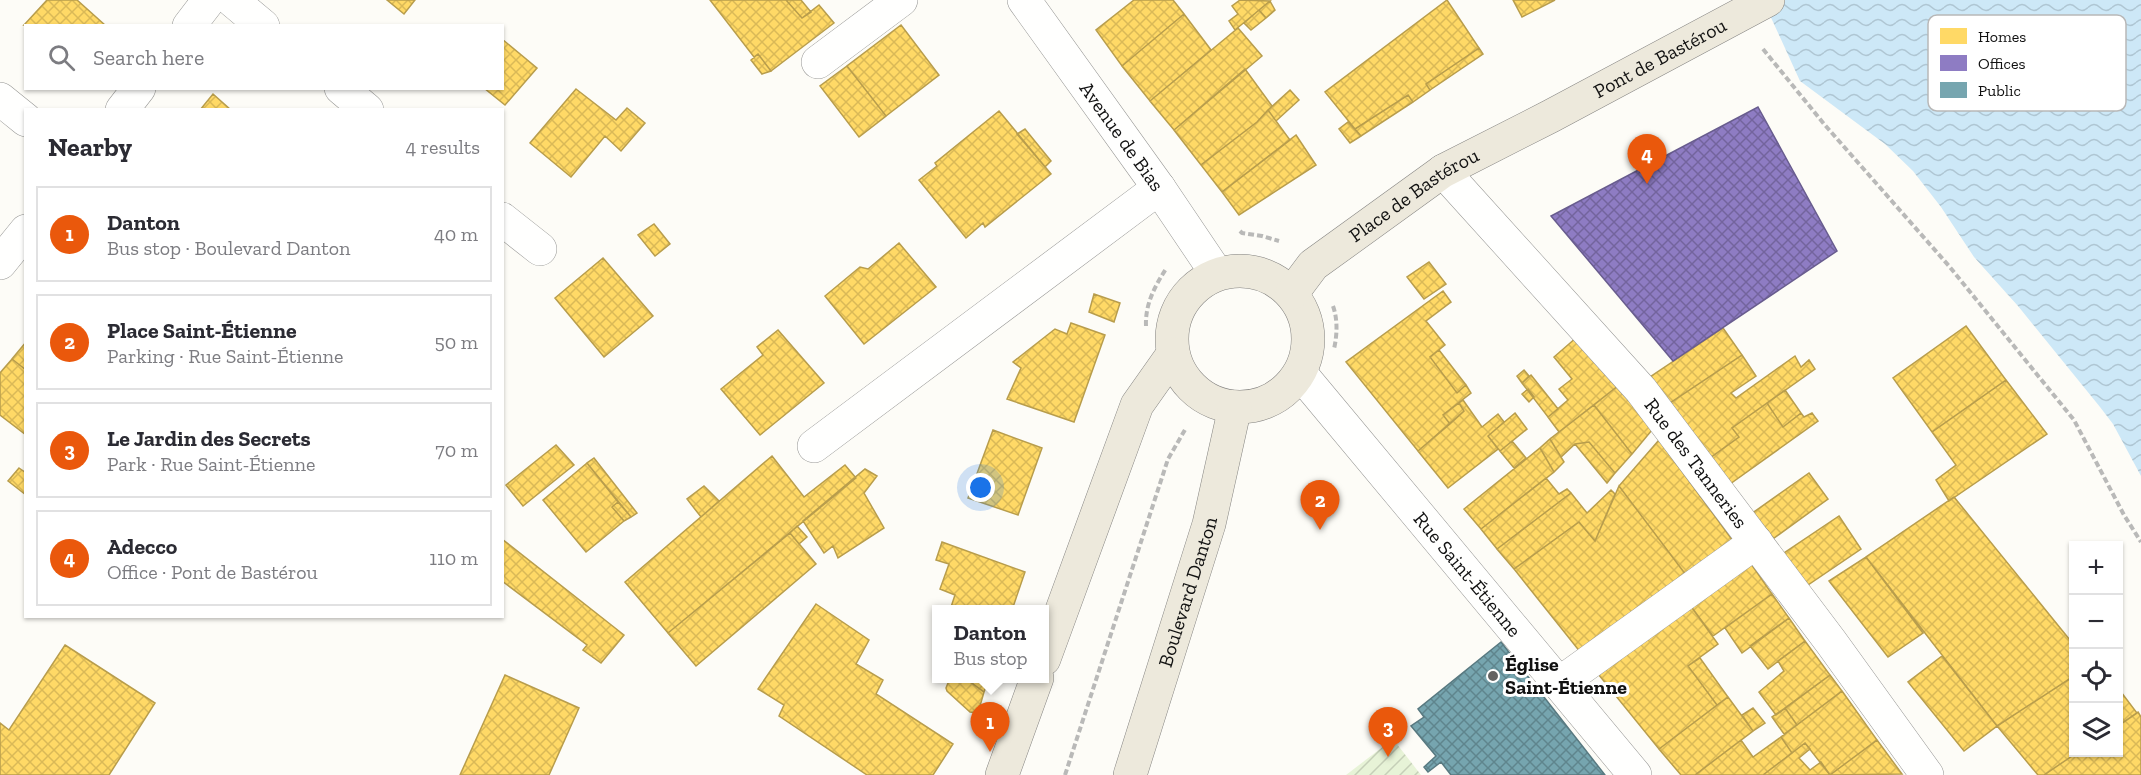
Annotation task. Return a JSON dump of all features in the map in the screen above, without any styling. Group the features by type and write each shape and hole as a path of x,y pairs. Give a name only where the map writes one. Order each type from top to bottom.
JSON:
{"main road":[{"name":"Pont de Bastérou","path":"1551,116 1768,0"},
{"name":"Place de Bastérou","path":"1292,293 1313,265 1443,171 1551,116"},
{"path":"1049,645 1137,405 1165,365 1176,314 1186,297 1200,284 1217,274 1237,270 1257,273 1276,280 1292,293 1304,311 1309,332 1308,381 1288,388 1272,400 1233,416 1195,391 1181,373 1165,365"},
{"name":"Boulevard Danton","path":"1130,775 1209,524 1233,416"},
{"path":"1002,775 1035,683"}],"street":[{"path":"191,24 209,0"},
{"path":"232,0 261,24"},
{"path":"818,62 901,0"},
{"name":"Avenue de Bias","path":"1024,0 1159,188 1217,274"},
{"path":"124,108 137,90"},
{"path":"343,90 365,108"},
{"path":"0,99 24,118"},
{"name":"Rue des Tanneries","path":"1443,171 1641,390 1927,775"},
{"path":"814,446 1159,188"},
{"path":"504,221 540,249"},
{"path":"0,263 24,233"},
{"name":"Rue Saint-Étienne","path":"1308,381 1635,775"},
{"path":"1560,683 1756,542"}],"path":[{"path":"1762,48 1824,124 1949,266 2074,420 2124,515 2141,542"},
{"path":"1165,365 1146,347 1145,317 1154,287 1171,262 1196,244 1218,236 1242,233 1281,242 1298,252 1313,265 1328,288 1336,314 1336,340 1329,366 1308,381"},
{"path":"1065,775 1168,459 1195,413 1233,416"}],"green space":[{"path":"1393,739 1421,775 1346,775"}],"water":[{"path":"1763,0 2141,0 2141,476 2113,424 2018,306 1974,257 1941,207 1913,171 1885,144 1800,81"}],"building: Homes":[{"path":"47,0 77,0 104,24 25,24"},
{"path":"387,0 415,0 404,14"},
{"path":"710,0 786,0 802,18 819,5 834,23 771,71 758,54 754,57"},
{"path":"786,0 801,0 811,12 802,18"},
{"path":"1134,0 1173,0 1184,14 1122,66 1096,30"},
{"path":"1240,0 1270,1 1235,30 1229,21 1238,14 1232,6"},
{"path":"1447,0 1479,48 1426,84 1430,90 1413,102 1408,95 1355,129 1325,92"},
{"path":"1513,0 1555,0 1522,17"},
{"path":"1270,1 1275,10 1266,18 1259,10"},
{"path":"1259,10 1266,18 1251,30 1244,23"},
{"path":"1184,14 1211,50 1150,101 1122,66"},
{"path":"901,25 939,75 886,116 847,66"},
{"path":"1238,28 1262,56 1174,130 1150,101"},
{"path":"504,41 537,68 505,105 486,90 504,90"},
{"path":"1479,48 1483,54 1430,90 1426,84"},
{"path":"758,54 771,71 762,74 751,60"},
{"path":"847,66 886,116 859,137 820,86"},
{"path":"1245,69 1272,106 1257,122 1201,165 1174,130"},
{"path":"576,89 616,120 627,108 645,123 621,151 605,136 571,177 530,143"},
{"path":"1290,90 1299,100 1276,121 1268,110"},
{"path":"213,94 229,108 202,108"},
{"path":"1408,95 1413,102 1361,136 1355,129"},
{"path":"1268,110 1290,140 1222,192 1201,165 1257,122"},
{"path":"999,111 1051,174 985,227 983,223 966,238 919,180 937,166 935,163"},
{"path":"1348,122 1361,136 1350,143 1339,129"},
{"path":"1025,129 1051,161 1045,167 1017,134"},
{"path":"1296,135 1316,165 1239,215 1222,192"},
{"path":"654,224 670,244 655,256 638,235"},
{"path":"899,243 936,287 864,344 825,296 860,267 868,269"},
{"path":"603,258 653,316 604,357 555,298"},
{"path":"1429,262 1446,284 1424,299 1407,277"},
{"path":"1443,291 1451,302 1426,321 1445,345 1430,357 1457,393 1466,385 1471,393 1443,415 1450,424 1418,451 1346,362"},
{"path":"1094,294 1120,303 1114,322 1089,312"},
{"path":"1071,323 1105,335 1074,422 1007,399 1021,368 1013,362 1055,329 1067,334"},
{"path":"1966,326 2006,380 1932,432 1893,378"},
{"path":"1723,328 1742,355 1670,403 1650,377"},
{"path":"778,330 824,383 760,435 721,389 763,355 757,347"},
{"path":"1577,337 1619,385 1559,432 1548,417 1568,400 1559,389 1572,379 1554,357"},
{"path":"24,344 24,368 12,359"},
{"path":"1439,350 1466,385 1457,393 1430,357"},
{"path":"1742,355 1756,376 1731,393 1736,398 1795,356 1801,367 1809,360 1815,369 1732,428 1739,437 1710,458 1670,403"},
{"path":"12,359 24,368 24,433 0,415 0,373"},
{"path":"1524,370 1529,376 1522,383 1517,376"},
{"path":"1531,375 1558,409 1548,417 1522,383"},
{"path":"2006,380 2047,434 1949,501 1936,480 1956,465 1932,432"},
{"path":"1619,385 1652,430 1632,454 1594,405"},
{"path":"1528,389 1534,397 1529,402 1522,394"},
{"path":"1785,390 1801,413 1783,427 1767,403"},
{"path":"1463,400 1482,427 1498,414 1504,422 1488,436 1498,449 1448,488 1418,451 1464,411 1459,403"},
{"path":"1459,403 1464,411 1450,424 1443,415"},
{"path":"1767,403 1783,427 1801,413 1804,417 1812,413 1818,421 1730,484 1710,458 1739,437 1732,428"},
{"path":"1594,405 1632,454 1615,473 1589,442 1575,444 1561,457 1550,439"},
{"path":"1515,413 1527,429 1500,451 1488,436"},
{"path":"993,430 1042,448 1018,515 968,498"},
{"path":"1550,439 1564,462 1554,472 1540,448"},
{"path":"1659,440 1733,541 1686,575 1619,486"},
{"path":"1512,441 1526,458 1514,468 1500,451"},
{"path":"1589,442 1615,473 1607,483 1575,444"},
{"path":"556,445 574,465 523,506 506,485"},
{"path":"1540,448 1554,472 1481,529 1464,509"},
{"path":"772,456 804,497 845,465 856,478 668,633 625,582"},
{"path":"594,458 637,513 631,517 587,463"},
{"path":"587,463 618,502 612,507 624,521 586,552 543,500"},
{"path":"19,468 24,472 24,493 8,481"},
{"path":"865,469 877,476 864,493 884,528 838,558 833,546 824,553 803,521"},
{"path":"1809,473 1828,499 1770,541 1751,514"},
{"path":"1546,478 1559,494 1567,489 1571,493 1497,549 1481,529"},
{"path":"704,486 719,501 701,517 687,499"},
{"path":"1619,486 1686,575 1581,653 1514,569 1579,522 1595,541"},
{"path":"1611,490 1615,494 1595,541 1579,522 1514,569 1497,549 1571,493 1587,513"},
{"path":"1954,497 2069,639 2069,679 1997,726 1866,557"},
{"path":"618,502 631,517 624,521 612,507"},
{"path":"1839,516 1861,549 1805,587 1781,555"},
{"path":"797,526 807,537 799,544 790,533"},
{"path":"790,533 816,564 696,666 668,633"},
{"path":"504,541 624,635 601,663 583,650 587,645 504,583"},
{"path":"942,542 1025,572 1014,605 952,605 955,595 940,589 949,564 936,560"},
{"path":"1866,557 1923,633 1888,657 1829,581"},
{"path":"1749,561 1772,594 1713,636 1690,605"},
{"path":"1772,594 1789,618 1742,653 1725,628"},
{"path":"816,604 869,640 856,664 883,680 876,694 953,744 933,775 867,775 779,716 784,705 758,689"},
{"path":"1690,605 1718,644 1688,666 1717,705 1659,749 1598,674"},
{"path":"1789,618 1805,641 1768,669 1750,646"},
{"path":"1805,641 1830,675 1776,715 1759,692 1784,671 1778,661"},
{"path":"65,645 155,703 109,775 0,775 0,723 9,730"},
{"path":"1942,656 1997,726 1964,751 1908,682"},
{"path":"1700,658 1728,697 1717,705 1688,666"},
{"path":"505,675 579,708 549,775 460,775"},
{"path":"1830,675 1842,691 1797,725 1785,708"},
{"path":"2069,679 2071,757 2044,775 2038,775 1997,726"},
{"path":"948,683 972,683 984,692 978,713 970,712 946,688"},
{"path":"972,683 987,683 984,692"},
{"path":"1842,691 1877,740 1830,775 1805,743 1792,753 1781,737"},
{"path":"2123,695 2137,713 2123,723"},
{"path":"1728,697 1753,731 1695,775 1681,775 1659,749"},
{"path":"1753,708 1765,723 1753,731 1742,715"},
{"path":"1785,708 1797,725 1784,734 1772,717"},
{"path":"2138,712 2141,717 2141,775 2044,775 2071,757 2123,757 2123,722"},
{"path":"1781,737 1792,753 1763,775 1695,775 1741,740 1753,757"},
{"path":"1877,740 1902,774 1830,775"},
{"path":"1805,743 1810,749 1799,758 1810,770 1821,762 1830,775 1763,775"}],"building: Offices":[{"path":"1758,107 1837,251 1673,361 1551,216"}],"building: Public":[{"name":"Église Saint-Étienne","path":"1501,642 1605,775 1451,775 1441,762 1428,772 1424,767 1436,756 1411,726 1424,717 1418,709"}],"place":[{"name":"Adecco","path":"1647,184"},
{"name":"Place Saint-Étienne","path":"1320,530"},
{"name":"Église Saint-Étienne","path":"1493,676"},
{"name":"Danton","path":"990,752"},
{"name":"Le Jardin des Secrets","path":"1388,757"}]}
